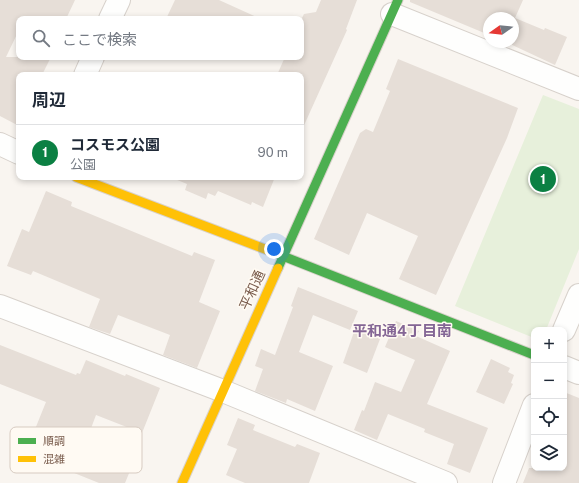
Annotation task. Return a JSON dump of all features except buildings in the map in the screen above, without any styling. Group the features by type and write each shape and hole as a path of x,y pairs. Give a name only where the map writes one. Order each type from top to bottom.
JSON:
{"street":[{"path":"111,16 119,0"},
{"path":"395,7 579,89"},
{"name":"平和通","path":"182,483 395,7"},
{"path":"86,72 92,60"},
{"path":"0,144 16,152"},
{"path":"84,180 283,256 531,354"},
{"path":"565,327 579,295"},
{"path":"0,306 223,391 446,483"},
{"path":"567,368 579,373"},
{"path":"504,483 531,413"}],"green space":[{"path":"543,95 579,109 579,249 547,327 531,327 531,337 455,306"}],"traffic: fast":[{"path":"278,268 398,0"},
{"path":"270,251 531,354"}],"traffic: slow":[{"path":"84,180 270,251"},
{"path":"182,483 278,268"}],"place":[{"name":"コスモス公園","path":"543,179"}],"district":[{"name":"平和通4丁目南","path":"402,331"}]}
